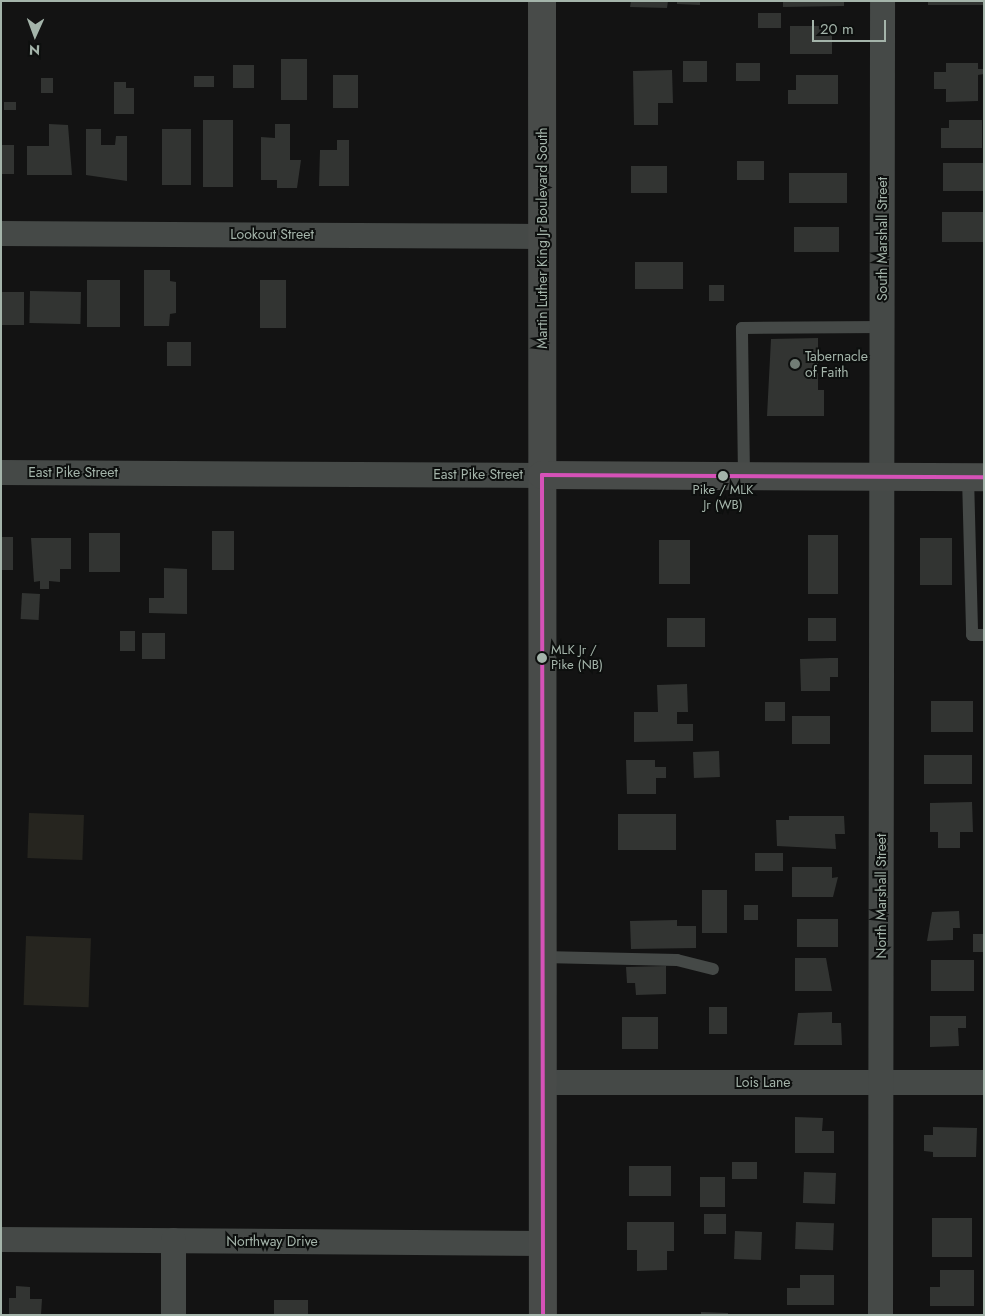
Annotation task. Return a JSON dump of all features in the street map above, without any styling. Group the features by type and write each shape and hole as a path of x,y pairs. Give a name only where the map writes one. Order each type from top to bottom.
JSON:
{"main road":[{"name":"Martin Luther King Jr Boulevard South","path":"542,1 543,1315"},
{"name":"East Pike Street","path":"542,474 976,477"}],"street":[{"name":"South Marshall Street","path":"882,1 882,477"},
{"name":"Lookout Street","path":"1,233 542,236"},
{"name":"East Pike Street","path":"1,472 542,474"},
{"name":"North Marshall Street","path":"880,1315 882,477"},
{"name":"Lois Lane","path":"543,1082 984,1082"},
{"name":"Northway Drive","path":"1,1239 543,1243"},
{"path":"172,1240 173,1315"}],"lane":[{"path":"744,476 742,328 882,327"},
{"path":"976,477 972,635 984,636"},
{"path":"543,958 677,960 713,969"}],"shaded area":[{"path":"29,813 84,815 82,860 27,858"},
{"path":"26,936 91,938 89,1007 24,1005"}],"building":[{"path":"631,1 668,1 667,8 630,7"},
{"path":"677,1 700,1 700,5 677,4"},
{"path":"783,1 844,1 844,6 783,7"},
{"path":"928,1 984,1 984,5 928,5"},
{"path":"758,13 781,13 781,28 758,28"},
{"path":"790,26 832,26 832,54 790,54"},
{"path":"281,59 307,59 307,100 281,100"},
{"path":"683,61 707,61 707,82 683,82"},
{"path":"736,63 760,63 760,81 736,81"},
{"path":"946,63 978,63 978,69 984,69 984,74 978,75 978,101 946,102 946,89 934,89 934,72 946,72"},
{"path":"233,65 254,65 254,88 233,88"},
{"path":"672,70 673,103 658,103 658,125 634,125 633,71"},
{"path":"333,75 358,75 358,108 333,108"},
{"path":"796,75 838,75 838,104 788,104 788,90 796,90"},
{"path":"194,76 214,76 214,87 194,87"},
{"path":"41,78 53,78 53,93 41,93"},
{"path":"114,82 126,82 126,88 134,88 134,114 114,114"},
{"path":"4,102 16,102 16,110 4,110"},
{"path":"203,120 233,120 233,187 203,187"},
{"path":"949,120 982,120 982,148 941,148 941,128 949,128"},
{"path":"49,124 68,125 72,175 27,175 27,146 49,146"},
{"path":"275,124 290,124 290,160 301,160 297,188 277,188 277,180 261,180 261,137 275,138"},
{"path":"86,129 101,129 101,145 115,145 116,136 127,136 127,181 86,175"},
{"path":"162,129 191,129 191,185 162,185"},
{"path":"337,140 349,140 349,186 319,186 320,150 337,150"},
{"path":"1,145 14,145 14,174 1,174"},
{"path":"737,161 764,161 764,180 737,180"},
{"path":"943,163 984,163 984,191 943,191"},
{"path":"631,166 667,166 667,193 631,193"},
{"path":"789,173 847,173 847,203 789,203"},
{"path":"942,212 984,212 984,242 942,242"},
{"path":"794,227 839,227 839,252 794,252"},
{"path":"635,262 683,262 683,289 635,289"},
{"path":"144,270 170,270 170,281 176,282 176,313 170,314 169,326 144,326"},
{"path":"87,280 120,280 120,327 87,327"},
{"path":"260,280 286,280 286,328 260,328"},
{"path":"709,285 724,285 724,301 709,301"},
{"path":"30,291 81,292 80,324 29,323"},
{"path":"1,292 24,292 24,325 1,325"},
{"name":"Tabernacle of Faith","path":"818,338 818,390 824,390 824,416 767,416 771,339"},
{"path":"167,342 191,342 191,366 167,366"},
{"path":"212,531 234,531 234,570 212,570"},
{"path":"89,533 120,533 120,572 89,572"},
{"path":"808,535 838,535 838,594 808,594"},
{"path":"1,537 13,537 13,570 1,570"},
{"path":"31,538 71,538 71,569 60,569 60,582 49,581 49,589 40,589 40,581 34,582"},
{"path":"920,538 952,538 952,585 920,585"},
{"path":"659,540 690,540 690,584 659,584"},
{"path":"164,568 187,569 187,614 149,613 149,598 164,598"},
{"path":"22,593 40,594 39,620 21,619"},
{"path":"667,618 705,618 705,647 667,647"},
{"path":"808,618 836,618 836,641 808,641"},
{"path":"120,631 135,631 135,651 120,651"},
{"path":"142,633 165,633 165,659 142,659"},
{"path":"838,658 838,677 830,677 830,691 801,691 800,659"},
{"path":"687,684 688,712 677,712 677,724 693,724 693,741 634,742 634,712 658,712 657,685"},
{"path":"931,701 973,701 973,732 931,732"},
{"path":"765,702 785,702 785,721 765,721"},
{"path":"792,716 830,716 830,744 792,744"},
{"path":"719,751 720,777 694,778 693,752"},
{"path":"924,755 972,755 972,784 924,784"},
{"path":"626,760 655,760 655,767 666,767 666,778 656,778 656,794 627,794"},
{"path":"972,802 973,832 960,832 960,848 938,848 938,832 930,832 930,803"},
{"path":"618,814 676,814 676,850 618,850"},
{"path":"789,816 844,816 845,834 835,834 836,849 777,846 776,820 789,820"},
{"path":"755,853 783,853 783,871 755,871"},
{"path":"792,867 832,867 832,878 838,877 833,897 792,897"},
{"path":"702,890 727,890 727,933 702,933"},
{"path":"744,905 758,905 758,920 744,920"},
{"path":"959,911 960,928 953,928 953,940 927,941 932,912"},
{"path":"797,919 838,919 838,947 797,947"},
{"path":"677,920 677,926 696,926 696,948 631,949 630,921"},
{"path":"973,934 984,934 984,952 973,952"},
{"path":"795,958 826,958 832,991 795,991"},
{"path":"931,960 974,960 974,991 931,991"},
{"path":"666,966 666,994 636,995 635,983 627,983 626,967"},
{"path":"709,1007 727,1007 727,1034 709,1034"},
{"path":"832,1012 832,1023 841,1023 842,1045 794,1045 798,1013"},
{"path":"930,1016 966,1016 966,1028 958,1028 959,1046 930,1047"},
{"path":"622,1017 658,1017 658,1049 622,1049"},
{"path":"795,1117 823,1118 822,1131 834,1131 834,1153 795,1153"},
{"path":"933,1127 977,1128 976,1157 933,1157 933,1152 924,1151 924,1135 933,1135"},
{"path":"732,1162 757,1162 757,1179 732,1179"},
{"path":"629,1166 671,1166 671,1196 629,1196"},
{"path":"804,1172 836,1173 835,1204 803,1203"},
{"path":"700,1177 725,1177 725,1207 700,1207"},
{"path":"704,1214 726,1214 726,1234 704,1234"},
{"path":"932,1218 972,1218 972,1257 932,1257"},
{"path":"627,1222 674,1222 674,1251 667,1251 667,1270 637,1271 637,1250 627,1250"},
{"path":"796,1222 834,1223 833,1250 795,1249"},
{"path":"735,1231 762,1232 761,1260 734,1259"},
{"path":"940,1270 974,1270 974,1306 930,1306 930,1287 940,1287"},
{"path":"800,1275 834,1275 834,1305 787,1305 787,1288 800,1288"},
{"path":"16,1286 30,1287 30,1299 42,1299 41,1315 9,1315 9,1298 16,1298"},
{"path":"274,1300 308,1300 308,1315 274,1315"},
{"path":"701,1312 728,1313 728,1315 701,1315"}],"transit line":[{"path":"542,475 543,1315"},
{"path":"542,475 984,477"}],"place":[{"name":"Tabernacle of Faith","path":"795,364"},
{"name":"Pike / MLK Jr (WB)","path":"723,476"},
{"name":"MLK Jr / Pike (NB)","path":"542,658"}]}
